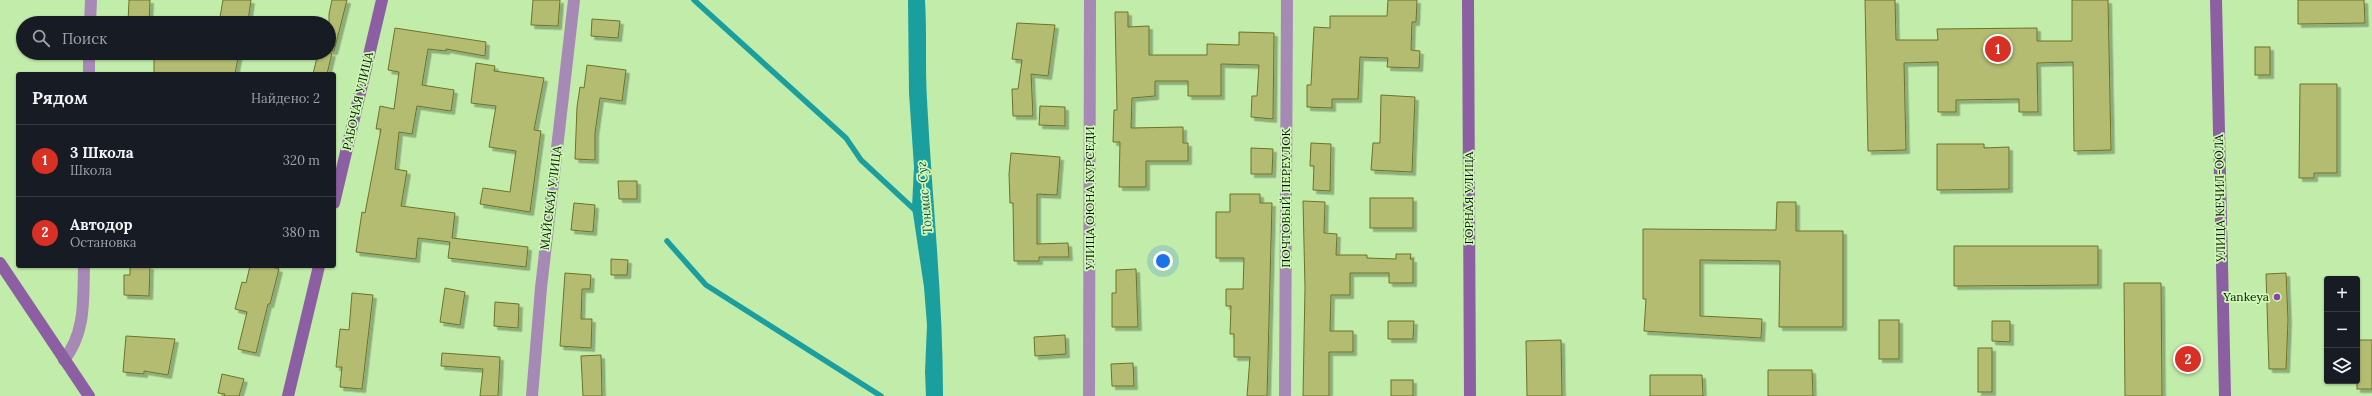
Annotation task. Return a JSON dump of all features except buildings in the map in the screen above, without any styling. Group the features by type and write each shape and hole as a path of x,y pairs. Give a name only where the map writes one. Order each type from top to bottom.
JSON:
{"street":[{"path":"90,16 91,0"},
{"name":"РАБОЧАЯ УЛИЦА","path":"336,195 382,0"},
{"name":"МАЙСКАЯ УЛИЦА","path":"532,396 541,288 574,0"},
{"name":"УЛИЦА ОЮНА КУРСЕДИ","path":"1089,396 1090,0"},
{"name":"ПОЧТОВЫЙ ПЕРЕУЛОК","path":"1285,396 1287,0"},
{"name":"ГОРНАЯ УЛИЦА","path":"1468,0 1470,396"},
{"name":"УЛИЦА КЕЧИЛ-ООЛА","path":"2216,0 2225,396"},
{"path":"89,60 89,72"},
{"path":"0,263 89,396"},
{"path":"64,360 73,349 82,322 84,268"},
{"path":"288,396 319,268"}],"water":[{"name":"Тонмас-Суг","path":"908,0 925,0 926,88 939,285 943,359 943,396 926,396 925,372 927,325 924,287 912,207 914,167 909,93"}],"waterway":[{"path":"694,0 846,138 861,160 917,212"},
{"path":"667,241 706,285 881,396"}],"place":[{"name":"3 Школа","path":"1998,49"},
{"name":"Yankeya","path":"2277,297"},
{"name":"Автодор","path":"2188,359"}]}
